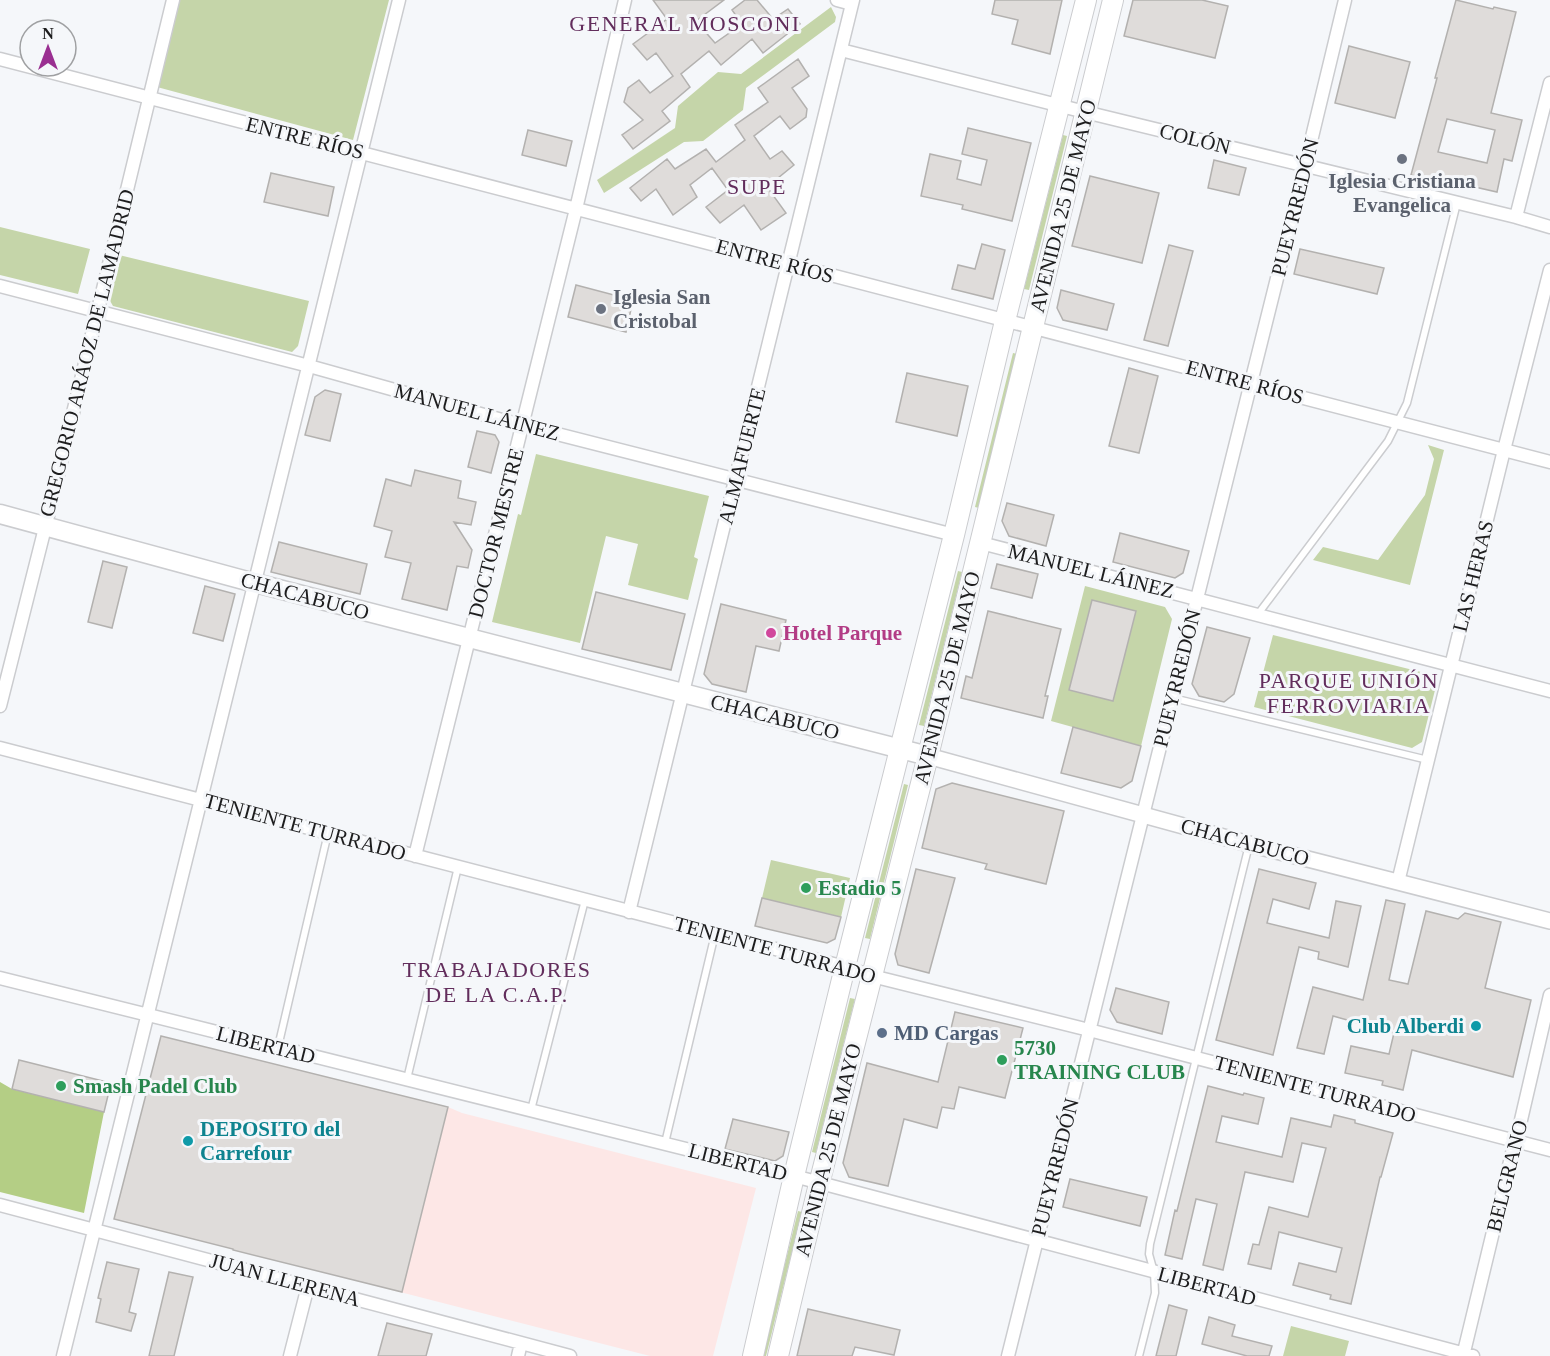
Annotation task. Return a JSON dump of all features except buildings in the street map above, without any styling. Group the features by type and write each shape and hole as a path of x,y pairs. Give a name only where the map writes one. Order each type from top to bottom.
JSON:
{"main road":[{"name":"AVENIDA 25 DE MAYO","path":"753,1356 845,967 1086,0"},
{"name":"AVENIDA 25 DE MAYO","path":"778,1356 819,1184 981,543 1113,0"},
{"name":"CHACABUCO","path":"0,514 255,583 928,756"}],"street":[{"name":"GREGORIO ARÁOZ DE LAMADRID","path":"0,706 173,0"},
{"path":"63,1356 399,0"},
{"name":"DOCTOR MESTRE","path":"416,856 576,209 625,0"},
{"path":"837,0 852,2"},
{"name":"PUEYRREDÓN","path":"1008,1356 1345,0"},
{"name":"ALMAFUERTE","path":"629,912 852,2"},
{"name":"COLÓN","path":"841,50 1550,227"},
{"name":"ENTRE RÍOS","path":"0,59 1550,462"},
{"path":"1516,217 1550,84"},
{"name":"LAS HERAS","path":"1398,882 1550,270"},
{"name":"MANUEL LÁINEZ","path":"0,286 309,366 523,425 954,535"},
{"path":"954,535 981,543"},
{"name":"MANUEL LÁINEZ","path":"981,543 1550,691"},
{"name":"TENIENTE TURRADO","path":"0,748 1550,1150"},
{"name":"CHACABUCO","path":"928,756 1249,844 1550,921"},
{"name":"LIBERTAD","path":"0,978 794,1176 1467,1355"},
{"name":"BELGRANO","path":"1467,1355 1550,995"},
{"name":"JUAN LLERENA","path":"0,1204 570,1356"},
{"path":"290,1356 308,1286"},
{"path":"518,1356 521,1343"}],"lane":[{"path":"1258,614 1388,441 1398,423 1407,403 1457,203"},
{"path":"1172,698 1428,760"},
{"path":"278,1047 328,833"},
{"path":"1139,1356 1155,1293 1154,1272 1149,1254 1150,1244 1249,844"},
{"path":"406,1080 458,867"},
{"path":"531,1111 585,900"},
{"path":"665,1144 715,934"}],"shaded area":[{"path":"262,1062 448,1107 462,1113 756,1188 713,1356 650,1356 115,1219"}],"green space":[{"path":"179,0 389,0 353,140 157,87"},
{"path":"831,7 836,17 835,22 746,88 743,110 703,141 684,142 604,193 597,180 675,128 678,106 718,72 741,74"},
{"path":"1063,135 1067,136 1029,290 1024,289"},
{"path":"0,227 90,249 78,294 0,275"},
{"path":"119,255 309,301 298,346 292,352 113,306 109,299"},
{"path":"1013,353 1017,354 979,508 975,507"},
{"path":"1428,445 1444,450 1410,585 1313,560 1323,547 1378,560 1425,495 1434,459"},
{"path":"536,454 709,496 694,557 698,559 688,600 628,585 638,544 606,536 580,643 492,622 518,514 521,515"},
{"path":"958,571 962,572 924,726 919,725"},
{"path":"1085,586 1165,607 1172,619 1141,746 1051,721"},
{"path":"1273,635 1433,675 1437,682 1422,742 1412,748 1254,707"},
{"path":"904,784 908,785 870,939 865,938"},
{"name":"Estadio 5","path":"771,860 850,878 841,917 762,898"},
{"path":"850,998 855,999 816,1153 812,1152"},
{"path":"0,1082 12,1089 104,1112 84,1213 0,1192"},
{"path":"798,1211 802,1212 766,1356 762,1356"},
{"path":"1291,1326 1349,1341 1345,1356 1283,1356"}],"place":[{"name":"Iglesia Cristiana Evangelica","path":"1402,159"},
{"name":"Iglesia San Cristobal","path":"601,309"},
{"name":"Hotel Parque","path":"771,633"},
{"name":"Estadio 5","path":"806,888"},
{"name":"Club Alberdi","path":"1476,1026"},
{"name":"MD Cargas","path":"882,1033"},
{"name":"5730 TRAINING CLUB","path":"1002,1060"},
{"name":"Smash Padel Club","path":"61,1086"},
{"name":"DEPOSITO del Carrefour","path":"188,1141"}],"district":[{"name":"GENERAL MOSCONI","path":"685,23"},
{"name":"SUPE","path":"757,186"},
{"name":"PARQUE UNIÓN FERROVIARIA","path":"1349,692"},
{"name":"TRABAJADORES DE LA C.A.P.","path":"497,982"}]}
